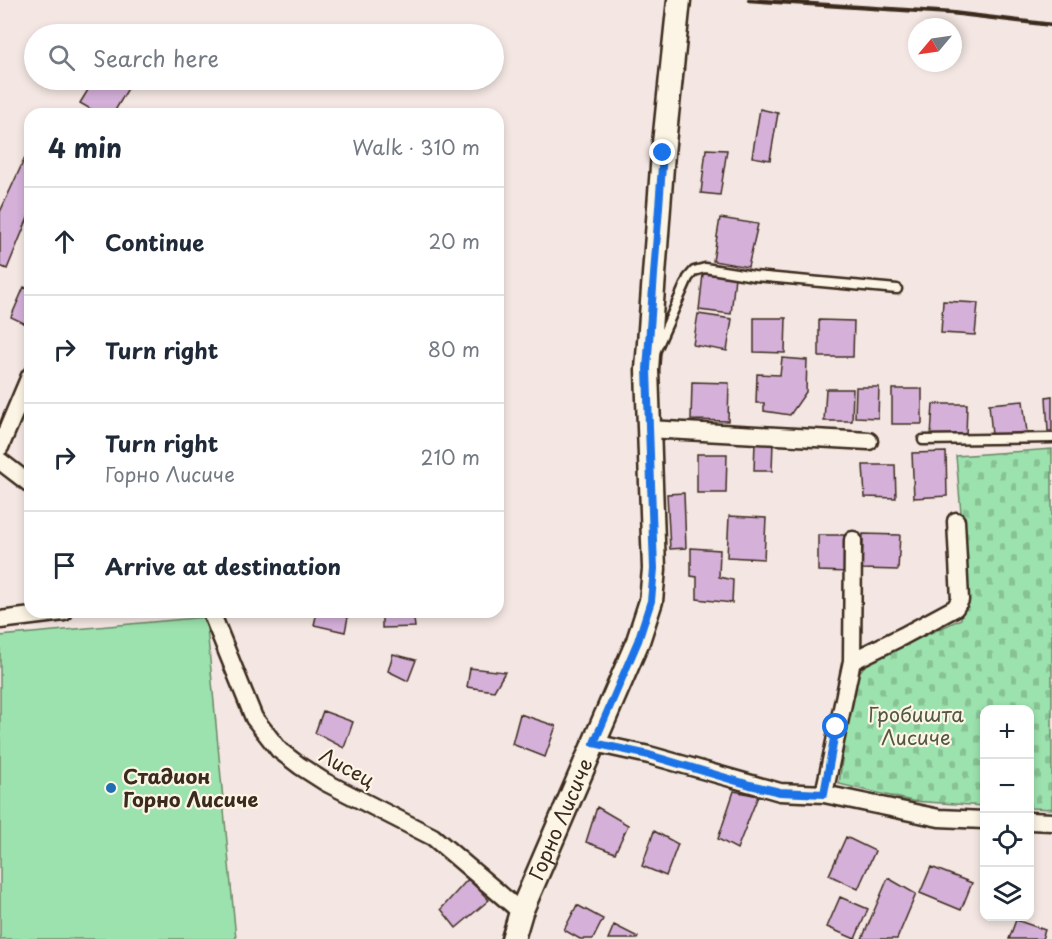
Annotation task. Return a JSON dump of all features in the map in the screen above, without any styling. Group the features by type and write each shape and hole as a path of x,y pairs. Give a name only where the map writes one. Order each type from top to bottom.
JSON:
{"street":[{"name":"Горно Лисиче","path":"513,939 521,912 638,641 651,601 654,569 647,369 663,153 679,0"},
{"path":"0,447 24,390"},
{"path":"648,429 869,441"},
{"path":"0,461 24,479"},
{"path":"852,661 955,608 960,600 956,521"},
{"path":"824,794 852,661 853,540"},
{"path":"0,620 24,617"},
{"name":"Лисец","path":"214,618 254,718 279,750 325,782 433,837 521,912"},
{"path":"594,743 649,755 780,792 824,794 939,818 980,820"},
{"path":"1034,821 1052,822"}],"lane":[{"path":"647,369 688,278 694,271 705,268 754,276 897,289"},
{"path":"923,441 1052,438"}],"green space":[{"name":"Гробишта Лисиче","path":"1052,449 1052,809 1034,808 1034,705 980,705 980,806 912,801 839,784 852,681 868,662 961,619 967,581 956,456"},
{"name":"Стадион Горно Лисиче","path":"206,618 236,939 0,939 0,636"}],"building":[{"path":"88,90 127,90 117,108 89,108 80,103"},
{"path":"760,109 778,113 770,160 752,157"},
{"path":"706,149 727,150 720,195 701,193"},
{"path":"24,160 24,228 7,269 0,266 0,212"},
{"path":"720,218 758,224 748,267 713,261"},
{"path":"703,274 735,277 731,314 699,310"},
{"path":"24,287 24,323 11,317"},
{"path":"943,301 978,303 975,335 941,333"},
{"path":"698,314 732,319 727,351 693,345"},
{"path":"754,318 786,318 785,353 754,352"},
{"path":"819,320 854,321 853,357 819,357"},
{"path":"782,358 807,360 806,392 790,415 764,411 764,403 756,403 757,374 780,375"},
{"path":"692,382 729,383 728,421 691,420"},
{"path":"856,387 879,387 878,418 855,417"},
{"path":"826,389 853,389 852,421 824,421"},
{"path":"892,389 922,389 922,424 892,424"},
{"path":"1052,396 1052,431 1048,431 1046,397"},
{"path":"1023,401 1027,432 992,435 989,404"},
{"path":"933,404 967,404 966,437 931,436"},
{"path":"773,441 772,471 754,471 755,442"},
{"path":"946,452 947,496 914,498 912,453"},
{"path":"697,454 727,454 726,493 697,493"},
{"path":"863,465 895,465 896,498 865,497"},
{"path":"684,493 686,548 670,549 667,494"},
{"path":"729,516 766,518 764,559 727,557"},
{"path":"863,534 900,535 898,570 862,569"},
{"path":"818,535 849,535 849,572 818,571"},
{"path":"691,548 720,550 719,577 733,580 732,603 697,599 697,577 691,576"},
{"path":"316,618 348,618 345,632 314,625"},
{"path":"382,618 414,618 415,627 382,628"},
{"path":"393,654 416,660 408,681 388,671"},
{"path":"470,668 505,672 494,691 467,687"},
{"path":"323,711 353,722 344,748 315,733"},
{"path":"520,714 556,726 545,757 512,744"},
{"path":"734,791 758,796 737,849 718,839"},
{"path":"597,807 628,825 615,853 586,842"},
{"path":"654,831 678,844 666,876 642,866"},
{"path":"846,837 875,851 858,889 829,875"},
{"path":"931,867 972,883 961,910 920,893"},
{"path":"888,878 916,894 897,939 862,939"},
{"path":"468,879 489,900 456,928 441,909"},
{"path":"840,897 868,909 855,939 827,927"},
{"path":"577,905 603,919 593,939 580,939 564,930"},
{"path":"1016,921 1045,930 1042,939 1009,939"},
{"path":"614,925 638,937 637,939 608,939"}],"railway":[{"path":"749,0 952,13 1052,25"}],"place":[{"name":"Стадион Горно Лисиче","path":"111,788"}],"route":[{"path":"663,153 647,369 654,569 651,601 638,641 594,743 649,755 780,792 824,794 836,727"}]}
